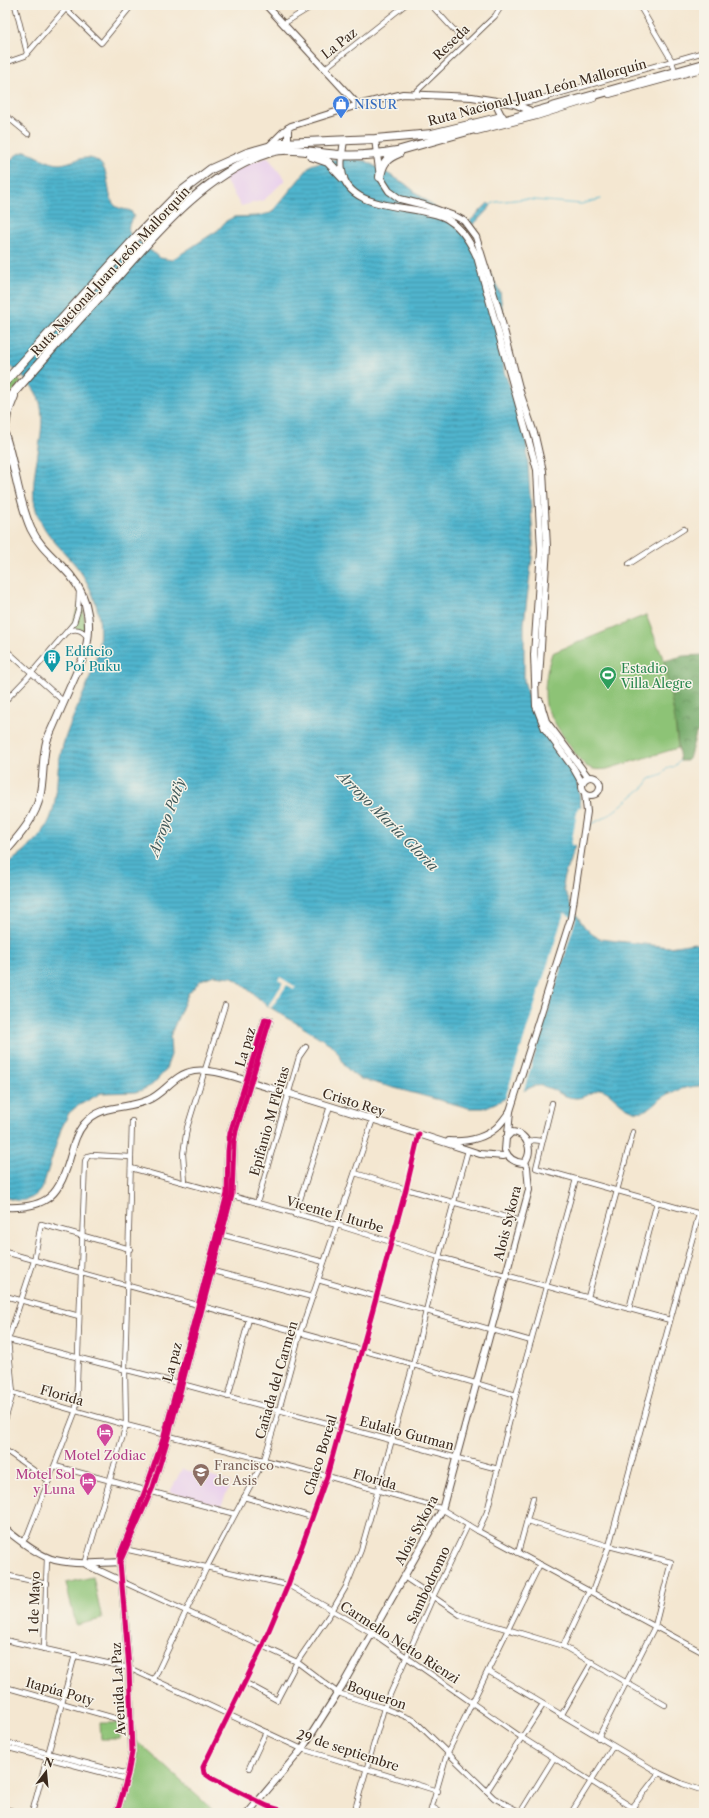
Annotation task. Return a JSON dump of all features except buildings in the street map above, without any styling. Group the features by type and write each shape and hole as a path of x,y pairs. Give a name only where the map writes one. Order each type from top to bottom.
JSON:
{"highway":[{"name":"Ruta Nacional Juan León Mallorquín","path":"5,382 139,234 178,194 201,175 234,158 271,148 342,155 377,154 397,151 453,135 673,65 704,59"},
{"name":"Ruta Nacional Juan León Mallorquín","path":"288,142 375,139 432,134 503,119 704,64"},
{"path":"271,148 285,146 288,142"},
{"path":"380,178 383,165 391,157 427,142"},
{"name":"Ruta Nacional Juan León Mallorquín","path":"5,403 149,242 196,196 216,179 271,148"},
{"path":"297,151 328,162 343,178"},
{"path":"5,426 9,409 19,386"}],"main road":[{"path":"5,852 29,822 38,804 42,785 44,750 82,658 88,640 89,628 84,600 77,586 70,575 44,548 31,529 6,439"}],"street":[{"path":"15,5 26,53"},
{"path":"5,63 25,56 66,6 101,44 132,5"},
{"path":"266,5 358,105"},
{"path":"283,24 314,5"},
{"name":"La Paz","path":"324,69 405,5"},
{"path":"431,5 466,43"},
{"name":"Reseda","path":"414,94 495,16 502,5"},
{"path":"639,5 673,65"},
{"path":"514,104 533,101 673,65 704,52"},
{"path":"453,135 485,130 529,119 704,69"},
{"path":"271,148 284,130 288,128 358,105 403,94 472,97 514,104 529,110"},
{"path":"494,101 503,119"},
{"path":"5,115 28,134"},
{"path":"288,128 288,142"},
{"path":"375,139 380,178 389,191 400,199 450,214 464,221 476,237 499,311 521,396 535,436 543,471 547,547 539,670 540,704 546,721 588,777 596,778 599,782 598,791 594,794 587,812 571,918 510,1111 497,1128 485,1136 458,1142 439,1141"},
{"path":"344,140 341,169 343,178 355,194 368,201 441,216 458,227 470,243 477,257 537,470 541,550 534,655 536,706 545,729 574,769 582,783 582,789 585,793 587,812"},
{"path":"5,458 14,466"},
{"path":"629,564 684,529"},
{"path":"5,701 67,633 76,620 79,599 77,586"},
{"path":"67,633 73,629 80,630 86,634 88,640"},
{"path":"5,649 31,674 63,701"},
{"path":"582,783 588,777"},
{"path":"585,793 594,794"},
{"path":"185,1183 184,1143 204,1071 225,1005"},
{"name":"La paz","path":"120,1562 148,1492 167,1435 229,1195 229,1138 270,1020 265,1018 248,1082"},
{"name":"Epifanio M Fleitas","path":"256,1203 299,1057 306,1048"},
{"path":"5,1207 31,1207 48,1199 57,1190 64,1177 78,1133 92,1117 110,1108 138,1104 150,1100 181,1076 194,1071 204,1071"},
{"name":"Cristo Rey","path":"204,1071 330,1106 480,1154 507,1155"},
{"path":"552,1103 536,1168 701,1215 670,1320 609,1546 590,1591 563,1646"},
{"path":"295,1215 330,1106"},
{"path":"510,1111 510,1122 505,1141 507,1155 513,1160 524,1163 529,1153 528,1143 510,1122"},
{"name":"Cañada del Carmen","path":"154,1679 207,1567 264,1460 280,1410 300,1333 373,1119"},
{"path":"85,1564 108,1481 126,1425 125,1370 127,1287 130,1249 132,1121"},
{"path":"508,1134 517,1132"},
{"path":"588,1297 633,1132"},
{"name":"Chaco Boreal","path":"258,1801 212,1778 204,1773 202,1767 262,1646 288,1585 327,1476 390,1242 406,1189 418,1134"},
{"path":"528,1143 533,1140 542,1141"},
{"path":"497,1155 505,1147"},
{"path":"244,1682 277,1700 297,1662 347,1585 361,1550 392,1441 468,1150"},
{"path":"22,1542 27,1536 76,1410 81,1235 86,1158 92,1154 131,1157"},
{"name":"Alois Sykora","path":"248,1813 302,1749 338,1693 442,1510 476,1383 492,1330 529,1186 527,1167 524,1163"},
{"name":"Vicente I. Iturbe","path":"131,1168 295,1215 337,1225 439,1257 506,1274 670,1320"},
{"path":"355,1173 520,1221"},
{"path":"478,1531 486,1512 498,1469 516,1395 576,1179"},
{"path":"629,1309 657,1202"},
{"path":"5,1420 13,1393 6,1340 34,1260 41,1224 130,1249"},
{"path":"219,1234 324,1262"},
{"path":"5,1252 127,1287 362,1350 516,1395"},
{"path":"210,1270 312,1297"},
{"path":"318,1280 531,1341"},
{"path":"5,1296 79,1316"},
{"path":"228,1397 249,1319"},
{"name":"Eulalio Gutman","path":"6,1340 180,1383 498,1469"},
{"name":"Florida","path":"13,1393 126,1425 327,1476 442,1510 518,1553 704,1653"},
{"path":"5,1450 49,1482"},
{"path":"55,1466 235,1514"},
{"path":"244,1497 312,1516"},
{"path":"518,1553 533,1498"},
{"path":"527,1521 609,1546 672,1562 655,1626 598,1738"},
{"name":"Sambodromo","path":"354,1813 384,1708 408,1657 433,1597 468,1525"},
{"path":"5,1529 22,1542 54,1560 85,1564 120,1562"},
{"name":"Carmello Netto Rienzi","path":"124,1549 288,1585 372,1633 521,1737 641,1813"},
{"name":"1 de Mayo","path":"44,1649 47,1557"},
{"name":"Avenida La Paz","path":"117,1813 128,1776 132,1752 129,1668 120,1562"},
{"path":"85,1564 121,1581"},
{"path":"430,1813 438,1790 447,1754 540,1564"},
{"path":"5,1575 47,1584"},
{"path":"404,1577 460,1615 509,1628 563,1646 665,1705"},
{"name":"Boqueron","path":"121,1581 297,1662 338,1693 384,1708 414,1720 447,1754 494,1798 521,1813"},
{"name":"29 de septiembre","path":"5,1640 129,1668 302,1749 438,1790"},
{"path":"32,1813 75,1655"},
{"path":"561,1716 592,1662"},
{"path":"488,1671 561,1716 659,1773 683,1784 704,1791"},
{"name":"Itapúa Poty","path":"5,1687 132,1723"},
{"path":"487,1791 543,1705"},
{"path":"249,1768 266,1732"},
{"path":"5,1742 48,1756"},
{"path":"571,1813 613,1746"},
{"path":"5,1747 128,1776"},
{"path":"521,1813 554,1758"},
{"path":"628,1813 659,1773"},
{"path":"258,1801 267,1806 290,1813"},
{"path":"432,1807 442,1813"},
{"path":"5,1809 20,1813"},
{"path":"701,1813 704,1809"}],"shaded area":[{"path":"268,157 285,180 264,200 241,206 223,177 247,164"},
{"name":"Francisco de Asis","path":"182,1469 231,1482 221,1506 170,1492"}],"green space":[{"path":"14,376 21,382 5,400 5,385"},
{"path":"81,598 87,635 71,628"},
{"name":"Estadio Villa Alegre","path":"646,615 664,661 674,714 678,748 607,769 599,770 591,768 582,762 570,747 557,727 546,705 546,679 552,653"},
{"path":"704,655 704,724 696,734 689,759 687,761 680,761 674,714 664,661 683,656"},
{"path":"93,1577 102,1619 76,1625 66,1583"},
{"path":"100,1723 120,1723 120,1739 101,1739"},
{"path":"137,1741 216,1813 120,1813 137,1754"}],"water":[{"path":"26,151 56,164 87,158 96,160 102,165 105,171 109,193 114,205 120,209 131,211 134,217 129,225 130,234 160,258 172,260 218,230 226,221 234,217 258,216 271,213 311,165 327,160 348,158 366,161 404,183 462,229 476,248 500,292 504,372 525,422 533,550 524,623 524,681 532,707 573,767 578,783 581,810 578,838 563,879 564,890 584,926 600,939 669,947 695,943 704,948 704,1086 689,1087 673,1092 643,1111 635,1111 626,1107 604,1090 600,1089 585,1096 576,1098 565,1096 550,1088 540,1086 534,1086 484,1108 469,1108 361,1079 346,1067 336,1049 332,1045 268,1006 233,977 214,975 201,980 188,994 170,1037 171,1055 165,1071 152,1085 135,1092 101,1093 76,1107 69,1113 61,1129 43,1186 36,1195 22,1201 5,1197 5,866 38,838 50,819 55,802 58,766 65,737 89,680 95,662 99,642 99,622 95,601 91,590 79,569 54,542 45,529 37,514 35,506 33,492 34,477 42,417 40,403 32,387 5,361 5,157 10,161 16,155"},
{"path":"488,203 491,206 473,225 470,221"}],"pier":[{"path":"578,807 583,808 583,818 577,846 571,845"},
{"path":"564,913 576,918 523,1093 504,1102"},
{"path":"280,977 296,987 294,989 287,985 271,1008 268,1006 283,983 278,980"}],"waterway":[{"path":"490,205 496,202 523,199 581,204 601,199"},
{"path":"588,826 609,815 645,786 650,779 662,775 666,769 673,767 680,761"}],"cycle path":[{"path":"117,1813 128,1774 132,1752 129,1668 120,1562 120,1554 145,1491 164,1436 227,1194 230,1133 265,1019 270,1020 236,1131 234,1142 232,1195 168,1438 153,1487 120,1562"},
{"path":"290,1813 267,1806 211,1778 204,1773 203,1767 261,1649 288,1585 327,1476 406,1189 419,1134"}],"place":[{"name":"NISUR","path":"341,119"},
{"name":"Edificio Poí Puku","path":"52,673"},
{"name":"Estadio Villa Alegre","path":"608,690"},
{"name":"Motel Zodiac","path":"105,1447"},
{"name":"Francisco de Asis","path":"201,1487"},
{"name":"Motel Sol y Luna","path":"88,1496"}],"water label":[{"name":"Arroyo Poti'y","path":"167,817"},
{"name":"Arroyo María Gloria","path":"388,821"}]}
